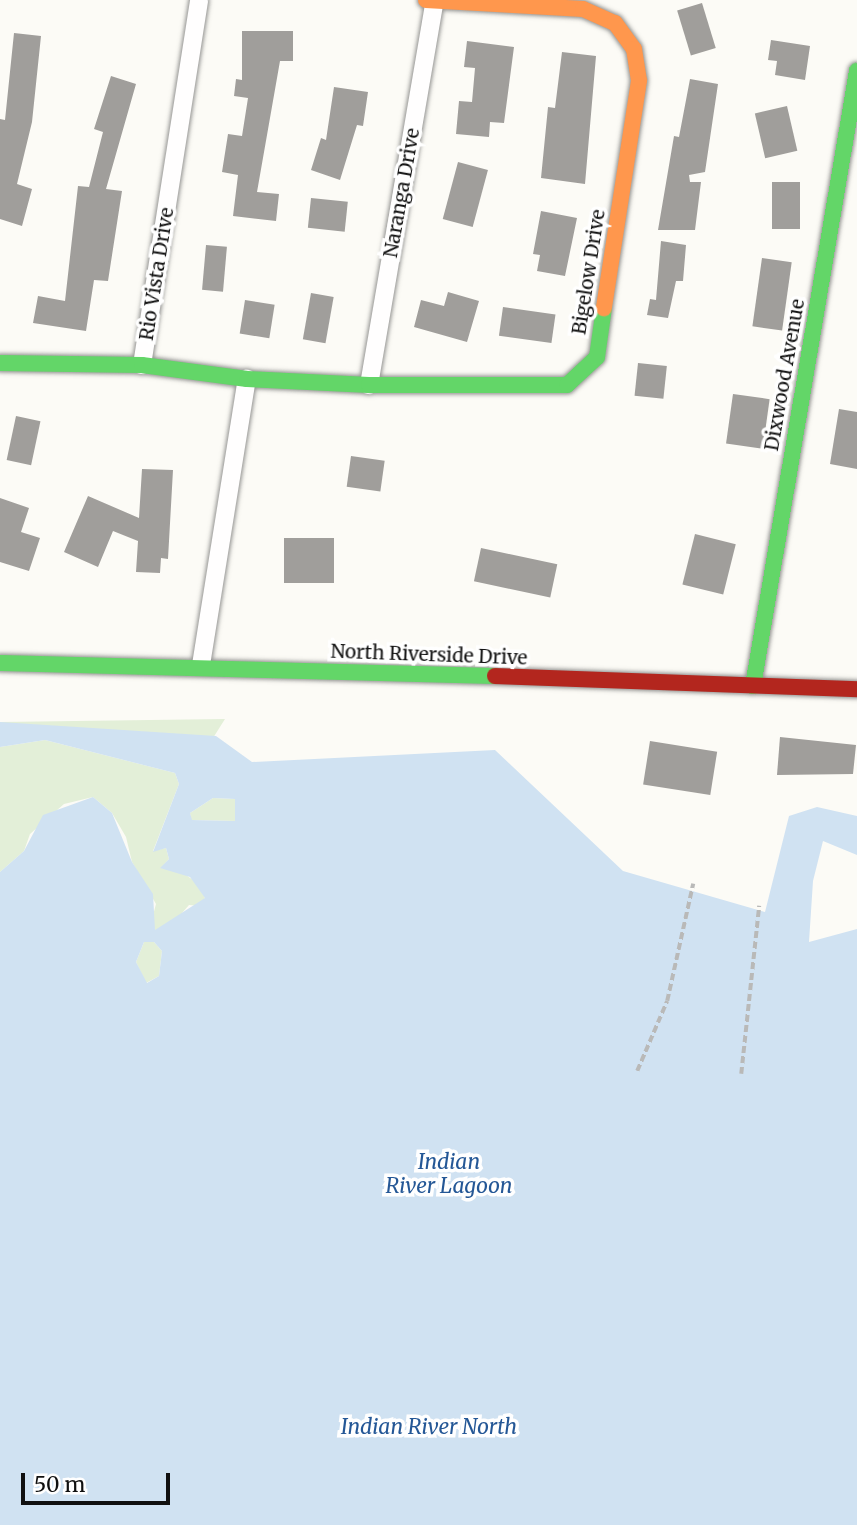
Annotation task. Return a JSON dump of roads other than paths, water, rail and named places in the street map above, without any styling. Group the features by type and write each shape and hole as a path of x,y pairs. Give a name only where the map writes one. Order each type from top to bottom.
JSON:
{"street":[{"name":"Rio Vista Drive","path":"199,0 142,365 247,379"},
{"name":"Bigelow Drive","path":"247,379 369,385 567,385 587,372 597,357 639,81 634,49 615,23 583,9 426,0"},
{"name":"Naranga Drive","path":"369,385 435,0"},
{"name":"Dixwood Avenue","path":"753,686 857,71"},
{"path":"0,363 142,365"},
{"path":"201,665 247,379"},
{"name":"North Riverside Drive","path":"0,663 201,665 857,689"}],"water":[{"name":"Indian River Lagoon","path":"0,722 216,736 252,762 495,750 623,871 765,912 789,816 817,807 857,816 857,855 823,841 813,881 809,942 857,929 857,1525 0,1525 0,872 24,851 43,815 93,797 112,813 132,862 153,894 155,930 205,898 190,877 160,868 169,859 166,848 153,852 179,784 175,773 45,740 0,747","holes":["213,798 235,799 235,821 192,820 190,813","144,942 154,942 162,951 159,976 147,983 136,962"]}],"water label":[{"name":"Indian River North","path":"429,1427"}]}
